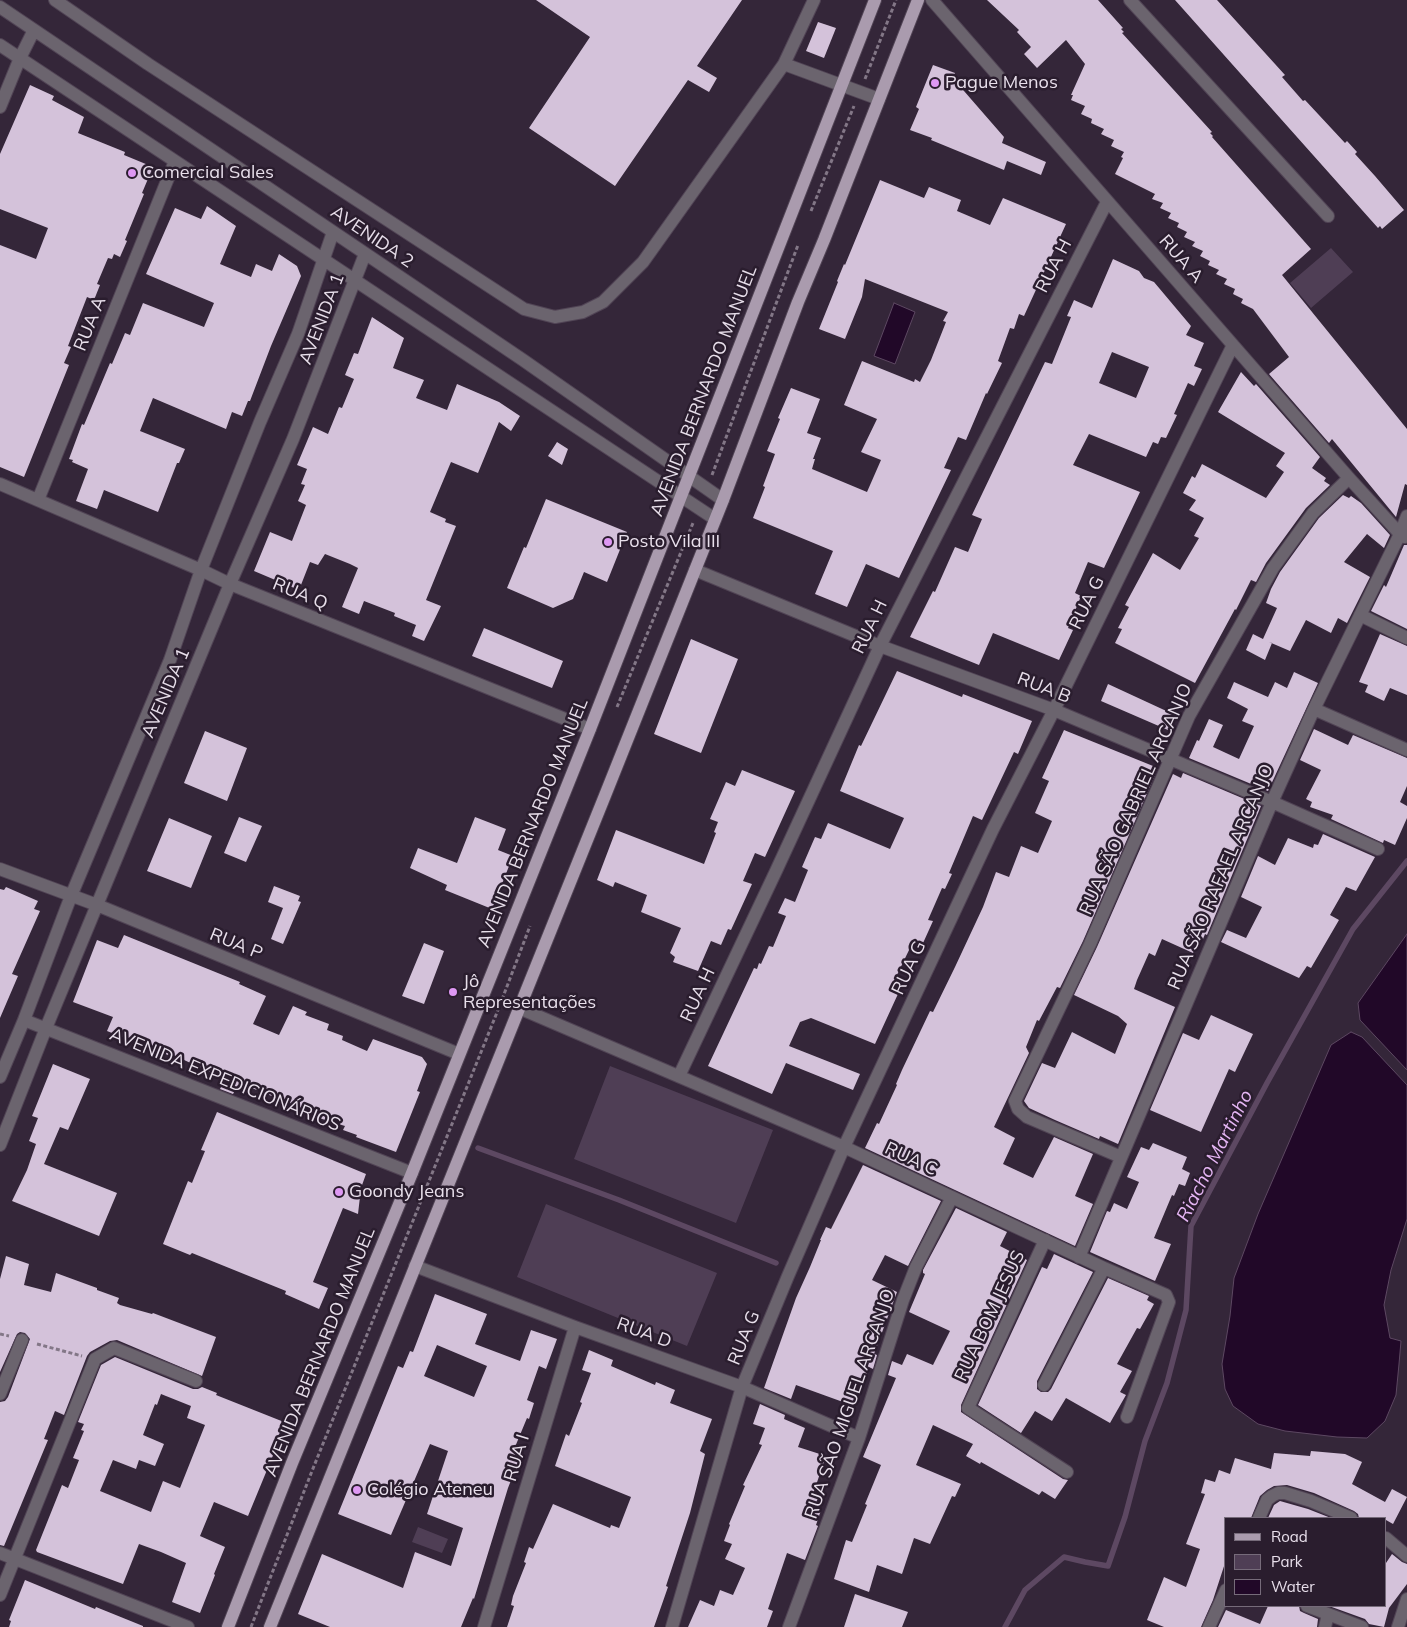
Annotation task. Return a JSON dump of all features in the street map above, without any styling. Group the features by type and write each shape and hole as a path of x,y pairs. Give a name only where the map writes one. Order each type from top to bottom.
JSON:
{"main road":[{"name":"AVENIDA BERNARDO MANUEL","path":"228,1627 296,1454 412,1173 590,729 875,0"},
{"path":"270,1627 723,500 798,302 918,0"}],"street":[{"path":"55,0 148,64 524,310 555,317 583,312 603,302 643,262 784,64 814,0"},
{"name":"RUA A","path":"932,0 1232,345 1349,478 1403,536"},
{"path":"1130,0 1328,216"},
{"name":"AVENIDA 2","path":"0,6 523,360 723,500"},
{"path":"0,107 34,30"},
{"path":"0,45 715,519"},
{"path":"784,64 879,99"},
{"name":"RUA A","path":"38,500 176,160"},
{"name":"RUA H","path":"679,1076 880,646 1108,202"},
{"name":"AVENIDA 1","path":"0,1077 24,1020 71,896 170,660 201,570 260,422 298,334 333,232"},
{"name":"AVENIDA 1","path":"0,1145 46,1028 230,584 294,438 366,254"},
{"name":"RUA G","path":"672,1627 742,1387 844,1147 993,829 1054,710 1232,345"},
{"name":"RUA SÃO GABRIEL ARCANJO","path":"1121,1157 1027,1117 1018,1109 1015,1101 1090,944 1189,716 1273,568 1313,513 1349,478"},
{"name":"RUA Q","path":"0,484 230,584 590,729"},
{"name":"RUA SÃO RAFAEL ARCANJO","path":"1079,1256 1272,802 1314,709 1360,615 1403,536 1407,516"},
{"name":"RUA B","path":"695,570 880,646 1054,710 1170,758 1378,849"},
{"path":"1360,615 1407,638"},
{"path":"1314,709 1407,750"},
{"name":"RUA P","path":"0,868 97,905 459,1054"},
{"name":"RUA C","path":"519,1008 844,1147 1166,1295 1169,1299 1127,1417"},
{"name":"AVENIDA EXPEDICIONÁRIOS","path":"24,1020 412,1173"},
{"name":"RUA SÃO MIGUEL ARCANJO","path":"789,1627 859,1438 903,1300 916,1267 952,1197"},
{"name":"RUA BOM JESUS","path":"1045,1240 968,1408 1067,1472"},
{"name":"RUA D","path":"415,1266 575,1327 742,1387 859,1438"},
{"path":"1044,1385 1104,1268"},
{"name":"RUA I","path":"484,1627 575,1327"},
{"path":"0,1394 22,1340"},
{"path":"0,1594 95,1359 114,1348 196,1381"},
{"path":"1260,1517 1268,1500 1278,1493 1290,1494 1348,1517"},
{"path":"1387,1539 1407,1556"},
{"path":"0,1553 188,1627"},
{"path":"1209,1627 1224,1594"},
{"path":"1398,1627 1407,1599"},
{"path":"1308,1607 1327,1621 1362,1627"}],"path":[{"path":"0,1334 95,1359"}],"green space":[{"path":"1331,248 1353,272 1311,308 1290,283"},
{"path":"610,1066 773,1130 736,1223 574,1159"},
{"path":"546,1204 717,1273 687,1346 517,1277"},
{"path":"418,1527 448,1539 442,1553 412,1542"}],"water":[{"path":"894,303 915,312 895,364 874,356"},
{"path":"1407,934 1407,1070 1360,1020 1358,1003"},
{"path":"1351,1032 1362,1037 1407,1085 1407,1219 1391,1270 1384,1305 1390,1338 1401,1341 1396,1395 1385,1421 1367,1438 1337,1437 1285,1431 1258,1424 1233,1406 1225,1389 1222,1364 1234,1278 1258,1214 1331,1045"}],"building":[{"path":"536,0 742,0 697,66 717,78 709,92 688,80 615,186 529,128 590,37"},
{"path":"987,0 1098,0 1123,28 1121,29 1124,32 1122,33 1212,132 1210,133 1212,137 1311,249 1282,275 1407,429 1407,485 1405,484 1396,517 1332,439 1329,443 1269,374 1289,357 1253,309 1241,303 1243,299 1233,294 1235,289 1224,284 1227,279 1216,274 1219,270 1208,265 1210,261 1200,256 1203,251 1192,246 1195,242 1184,237 1187,232 1177,227 1179,223 1168,218 1171,213 1160,208 1163,203 1152,199 1155,194 1115,174 1124,152 1111,146 1114,140 1101,134 1104,129 1091,123 1092,119 1081,114 1085,106 1071,100 1073,95 1071,95 1085,64 1066,40 1037,68 1024,54 1031,47 1017,32 1019,30"},
{"path":"1175,0 1217,0 1285,75 1282,77 1303,101 1305,100 1345,143 1347,141 1357,152 1355,154 1404,210 1382,229 1380,226 1378,228"},
{"path":"818,22 836,28 824,58 806,51"},
{"path":"933,65 955,73 953,77 1004,137 1002,143 1046,162 1041,175 1007,161 1004,170 910,130 919,109 916,107"},
{"path":"30,85 54,96 52,100 84,117 78,133 125,152 124,155 153,167 120,257 114,254 112,259 108,258 97,284 100,285 94,300 87,297 68,346 71,347 64,363 69,365 24,477 0,467 0,245 36,259 48,228 0,209 0,154"},
{"path":"880,180 924,198 929,187 961,200 957,211 990,225 1003,198 1066,224 1024,316 1019,314 1014,329 1010,328 998,361 1002,363 986,393 966,440 958,437 944,468 951,470 899,578 866,564 847,607 815,594 833,551 753,518 775,454 767,451 791,388 820,399 807,433 821,438 813,459 815,459 812,469 867,492 881,460 861,452 877,419 844,405 862,361 914,382 915,379 920,382 946,322 943,321 948,312 865,279 862,297 845,339 819,329 837,281"},
{"path":"207,206 236,226 220,264 251,277 256,264 272,271 279,254 297,266 301,276 250,401 248,401 242,416 232,412 226,429 153,398 140,431 185,449 179,463 177,463 158,512 104,490 97,509 76,501 88,469 69,459 82,424 84,425 110,363 112,364 125,333 130,335 143,303 204,327 214,303 146,274 175,208 201,219"},
{"path":"1113,259 1139,271 1144,278 1154,282 1191,326 1186,335 1204,343 1194,366 1202,369 1194,386 1188,383 1174,414 1177,415 1166,438 1161,437 1158,444 1153,442 1146,457 1089,434 1073,465 1140,492 1104,568 1088,562 1075,593 1081,596 1068,628 1073,630 1059,660 993,633 979,665 910,637 933,591 935,592 955,547 968,552 982,519 972,515 1045,362 1052,364 1071,317 1067,316 1074,300 1092,308","holes":["1112,352 1149,367 1136,398 1099,383"]},
{"path":"372,317 404,338 393,368 424,380 416,398 447,410 457,384 499,402 520,416 511,431 499,422 478,473 451,462 430,512 446,519 445,522 456,526 426,600 441,606 424,641 412,636 416,625 394,616 395,613 364,601 359,614 342,607 358,568 350,564 325,554 318,565 310,562 299,590 254,571 270,532 292,541 306,505 298,501 305,485 301,484 307,469 297,465 313,427 328,434 339,407 342,408 354,379 345,375 354,353 358,354"},
{"path":"1241,372 1254,386 1256,384 1320,457 1312,468 1326,478 1324,481 1330,485 1306,508 1266,563 1256,582 1251,580 1195,683 1115,643 1122,629 1118,628 1129,607 1125,605 1153,553 1180,570 1199,538 1194,536 1204,518 1189,510 1196,500 1183,493 1192,476 1195,478 1202,464 1266,498 1284,472 1276,466 1285,453 1218,412"},
{"path":"557,442 568,449 562,465 548,456"},
{"path":"1343,495 1349,498 1351,496 1361,503 1390,535 1384,548 1367,534 1344,562 1370,577 1347,623 1338,618 1331,633 1306,620 1290,651 1272,643 1265,660 1246,650 1253,634 1263,639 1277,608 1266,603 1280,572 1319,518"},
{"path":"546,499 627,532 607,582 584,572 573,599 553,608 507,588"},
{"path":"1404,545 1407,545 1407,629 1371,611 1384,585 1386,587"},
{"path":"484,628 563,661 552,688 472,656"},
{"path":"1380,634 1407,646 1407,695 1390,688 1384,701 1365,692 1368,685 1359,682"},
{"path":"691,639 738,659 701,753 654,734"},
{"path":"897,671 962,697 963,694 1032,721 1018,754 1014,752 982,820 973,816 949,873 952,874 945,889 942,888 928,920 933,921 919,952 910,948 895,979 903,983 875,1044 811,1018 800,1022 789,1046 860,1074 853,1090 786,1063 772,1094 708,1066 754,968 757,969 759,963 761,964 769,946 773,947 786,916 778,913 785,898 795,902 808,870 802,867 815,837 821,839 828,823 890,849 904,818 840,791 859,745 861,746"},
{"path":"1294,672 1318,683 1268,791 1189,758 1209,719 1223,725 1213,747 1239,759 1254,726 1242,721 1248,709 1227,698 1234,682 1268,697 1275,682 1287,688"},
{"path":"1108,684 1175,715 1168,730 1101,701"},
{"path":"1314,729 1348,745 1353,735 1407,758 1407,786 1400,802 1407,806 1407,818 1395,845 1384,840 1383,843 1331,819 1333,815 1310,807 1312,802 1306,799 1321,770 1300,760"},
{"path":"1064,730 1158,768 1083,941 1060,988 1057,987 1039,1021 1037,1020 1026,1047 1029,1053 994,1127 1015,1138 1003,1164 1033,1178 1054,1137 1093,1154 1075,1196 1093,1204 1075,1246 865,1148 877,1123 879,1124 930,1011 933,1012 955,967 983,907 996,872 1009,877 1021,846 1038,853 1052,821 1035,813 1049,781 1042,778"},
{"path":"205,731 247,748 227,801 184,783"},
{"path":"742,770 795,791 765,857 755,853 743,881 752,884 731,930 728,929 721,945 711,941 698,971 673,962 675,957 670,953 681,928 641,912 647,895 615,882 613,887 597,880 616,830 704,864 716,833 714,832 718,822 710,819 726,782 735,786"},
{"path":"1183,773 1261,806 1207,935 1205,934 1203,939 1200,938 1193,953 1162,939 1155,956 1149,953 1137,980 1134,989 1175,1007 1118,1144 1100,1136 1099,1139 1055,1120 1029,1108 1024,1101 1042,1063 1055,1068 1072,1032 1115,1054 1127,1024 1118,1016 1074,995 1173,774 1181,778"},
{"path":"239,817 262,826 246,862 224,853"},
{"path":"475,817 506,829 498,850 513,856 492,909 445,890 447,885 410,868 418,848 457,863"},
{"path":"169,818 212,836 191,888 147,871"},
{"path":"1323,834 1375,857 1356,891 1346,887 1330,915 1339,920 1311,968 1307,966 1299,978 1221,942 1227,930 1246,938 1262,907 1241,897 1258,856 1275,865 1288,838 1313,848 1314,844 1318,845"},
{"path":"274,886 300,896 298,901 301,902 283,944 271,939 283,908 268,902"},
{"path":"6,887 38,901 34,909 40,911 12,974 18,976 0,1018 0,889 4,890"},
{"path":"124,935 240,982 239,984 266,996 253,1024 279,1035 293,1006 307,1012 305,1015 329,1024 327,1030 343,1036 342,1040 367,1051 373,1039 422,1057 427,1064 417,1091 420,1092 396,1152 356,1137 357,1135 343,1130 345,1126 319,1118 319,1116 309,1111 242,1084 241,1086 238,1085 233,1094 220,1089 225,1079 169,1053 168,1055 107,1031 113,1017 73,1002 97,940 118,948"},
{"path":"424,943 444,951 424,1004 402,996"},
{"path":"1211,1015 1253,1034 1235,1072 1229,1069 1201,1132 1150,1110 1183,1033 1199,1040"},
{"path":"53,1064 90,1079 68,1130 60,1127 44,1164 117,1193 99,1236 12,1201 27,1170 36,1144 29,1141 38,1118 32,1116"},
{"path":"217,1112 366,1174 361,1188 358,1214 343,1208 313,1282 328,1288 319,1309 285,1294 286,1291 192,1253 190,1255 163,1244 188,1181 192,1183 205,1151 201,1150"},
{"path":"1153,1143 1187,1157 1182,1169 1190,1173 1185,1186 1179,1184 1174,1196 1172,1195 1154,1238 1171,1244 1155,1281 1090,1252 1107,1211 1110,1212 1114,1203 1127,1209 1139,1182 1127,1177 1141,1147 1149,1150"},
{"path":"863,1165 941,1201 908,1266 885,1255 872,1280 897,1292 874,1354 877,1355 873,1369 869,1367 854,1406 796,1385 791,1399 764,1388 796,1298 820,1240 826,1227 831,1229"},
{"path":"956,1208 1007,1232 1000,1246 1027,1260 961,1405 961,1412 1063,1479 1068,1480 1055,1499 1042,1491 1039,1495 981,1462 980,1464 966,1456 973,1444 933,1425 916,1465 961,1484 955,1497 952,1496 930,1544 914,1538 902,1574 877,1565 869,1592 834,1579 846,1540 852,1542 881,1465 863,1457 896,1378 888,1375 892,1361 902,1365 907,1354 933,1365 950,1331 909,1312 925,1274 923,1270"},
{"path":"1054,1254 1093,1272 1037,1381 1037,1389 1041,1392 1048,1392 1051,1389 1108,1278 1149,1296 1147,1300 1154,1304 1140,1329 1137,1328 1117,1364 1132,1371 1120,1392 1126,1395 1110,1423 1066,1398 1052,1421 1035,1411 1021,1433 978,1405 1042,1267 1047,1269"},
{"path":"6,1256 29,1264 24,1285 51,1292 56,1273 119,1298 117,1303 120,1305 153,1313 216,1337 202,1376 117,1340 110,1341 90,1352 64,1415 55,1411 44,1439 48,1440 4,1546 0,1545 0,1402 5,1401 8,1397 30,1339 25,1333 20,1332 17,1334 0,1372 0,1279"},
{"path":"435,1294 487,1314 475,1344 520,1361 531,1330 557,1339 546,1369 539,1366 527,1400 534,1403 529,1419 527,1418 515,1447 523,1450 508,1488 474,1599 461,1627 330,1627 298,1614 322,1554 403,1588 415,1552 451,1566 463,1528 427,1514 448,1451 430,1444 391,1535 338,1514 398,1366 403,1368 410,1351 413,1352","holes":["437,1345 487,1366 474,1397 424,1376"]},
{"path":"589,1350 613,1360 611,1366 655,1385 656,1382 675,1390 670,1403 712,1419 700,1451 705,1454 690,1513 654,1627 507,1627 514,1606 511,1605 513,1596 526,1563 524,1562 529,1547 533,1549 553,1504 610,1528 611,1525 619,1528 631,1497 555,1466 566,1434 569,1436 582,1403 580,1402 591,1373 582,1370"},
{"path":"115,1357 193,1389 202,1387 217,1393 216,1395 284,1422 272,1452 274,1453 248,1516 214,1502 200,1536 225,1547 200,1613 172,1602 186,1563 161,1552 139,1544 123,1584 36,1550 62,1485 68,1488 79,1460 73,1458 84,1431 81,1430 84,1424 78,1422 101,1365","holes":["161,1394 191,1406 187,1418 205,1425 180,1488 163,1481 151,1512 100,1491 113,1460 136,1469 139,1460 155,1466 164,1444 143,1435"]},
{"path":"760,1404 785,1415 784,1419 805,1428 798,1447 826,1456 813,1494 819,1496 814,1507 821,1510 816,1525 818,1526 805,1560 787,1553 768,1609 773,1611 767,1627 688,1627 700,1600 714,1606 720,1590 733,1595 745,1568 725,1559 732,1544 724,1541 745,1486 743,1485 762,1445 759,1444 765,1428 753,1424"},
{"path":"1311,1451 1345,1454 1362,1462 1352,1484 1385,1502 1392,1489 1407,1497 1393,1524 1387,1521 1387,1517 1359,1517 1354,1511 1314,1493 1287,1485 1274,1486 1260,1496 1251,1517 1224,1517 1224,1566 1213,1600 1201,1627 1164,1627 1147,1620 1164,1577 1186,1587 1200,1549 1186,1544 1205,1494 1201,1493 1205,1479 1215,1482 1219,1470 1230,1474 1235,1458 1271,1469 1274,1453 1310,1456"},
{"path":"1280,1501 1328,1517 1268,1517 1274,1505"},
{"path":"1392,1554 1407,1564 1407,1584 1389,1608 1384,1627 1369,1624 1365,1619 1332,1607 1387,1607 1387,1562"},
{"path":"25,1580 143,1627 9,1627 11,1621 9,1620"},
{"path":"855,1594 908,1612 902,1627 844,1627"},
{"path":"1268,1607 1299,1607 1300,1611 1318,1619 1317,1627 1218,1627 1226,1610 1260,1624"}],"waterway":[{"name":"Riacho Martinho","path":"1005,1627 1025,1590 1064,1557 1108,1566 1125,1517 1145,1441 1167,1383 1186,1310 1191,1226 1267,1083 1353,929 1407,861"},
{"path":"478,1148 619,1200 776,1263"}],"place":[{"name":"Pague Menos","path":"935,83"},
{"name":"Comercial Sales","path":"132,173"},
{"name":"Posto Vila III","path":"608,542"},
{"name":"Jô Representações","path":"453,992"},
{"name":"Goondy Jeans","path":"339,1192"},
{"name":"Colégio Ateneu","path":"357,1490"}]}
